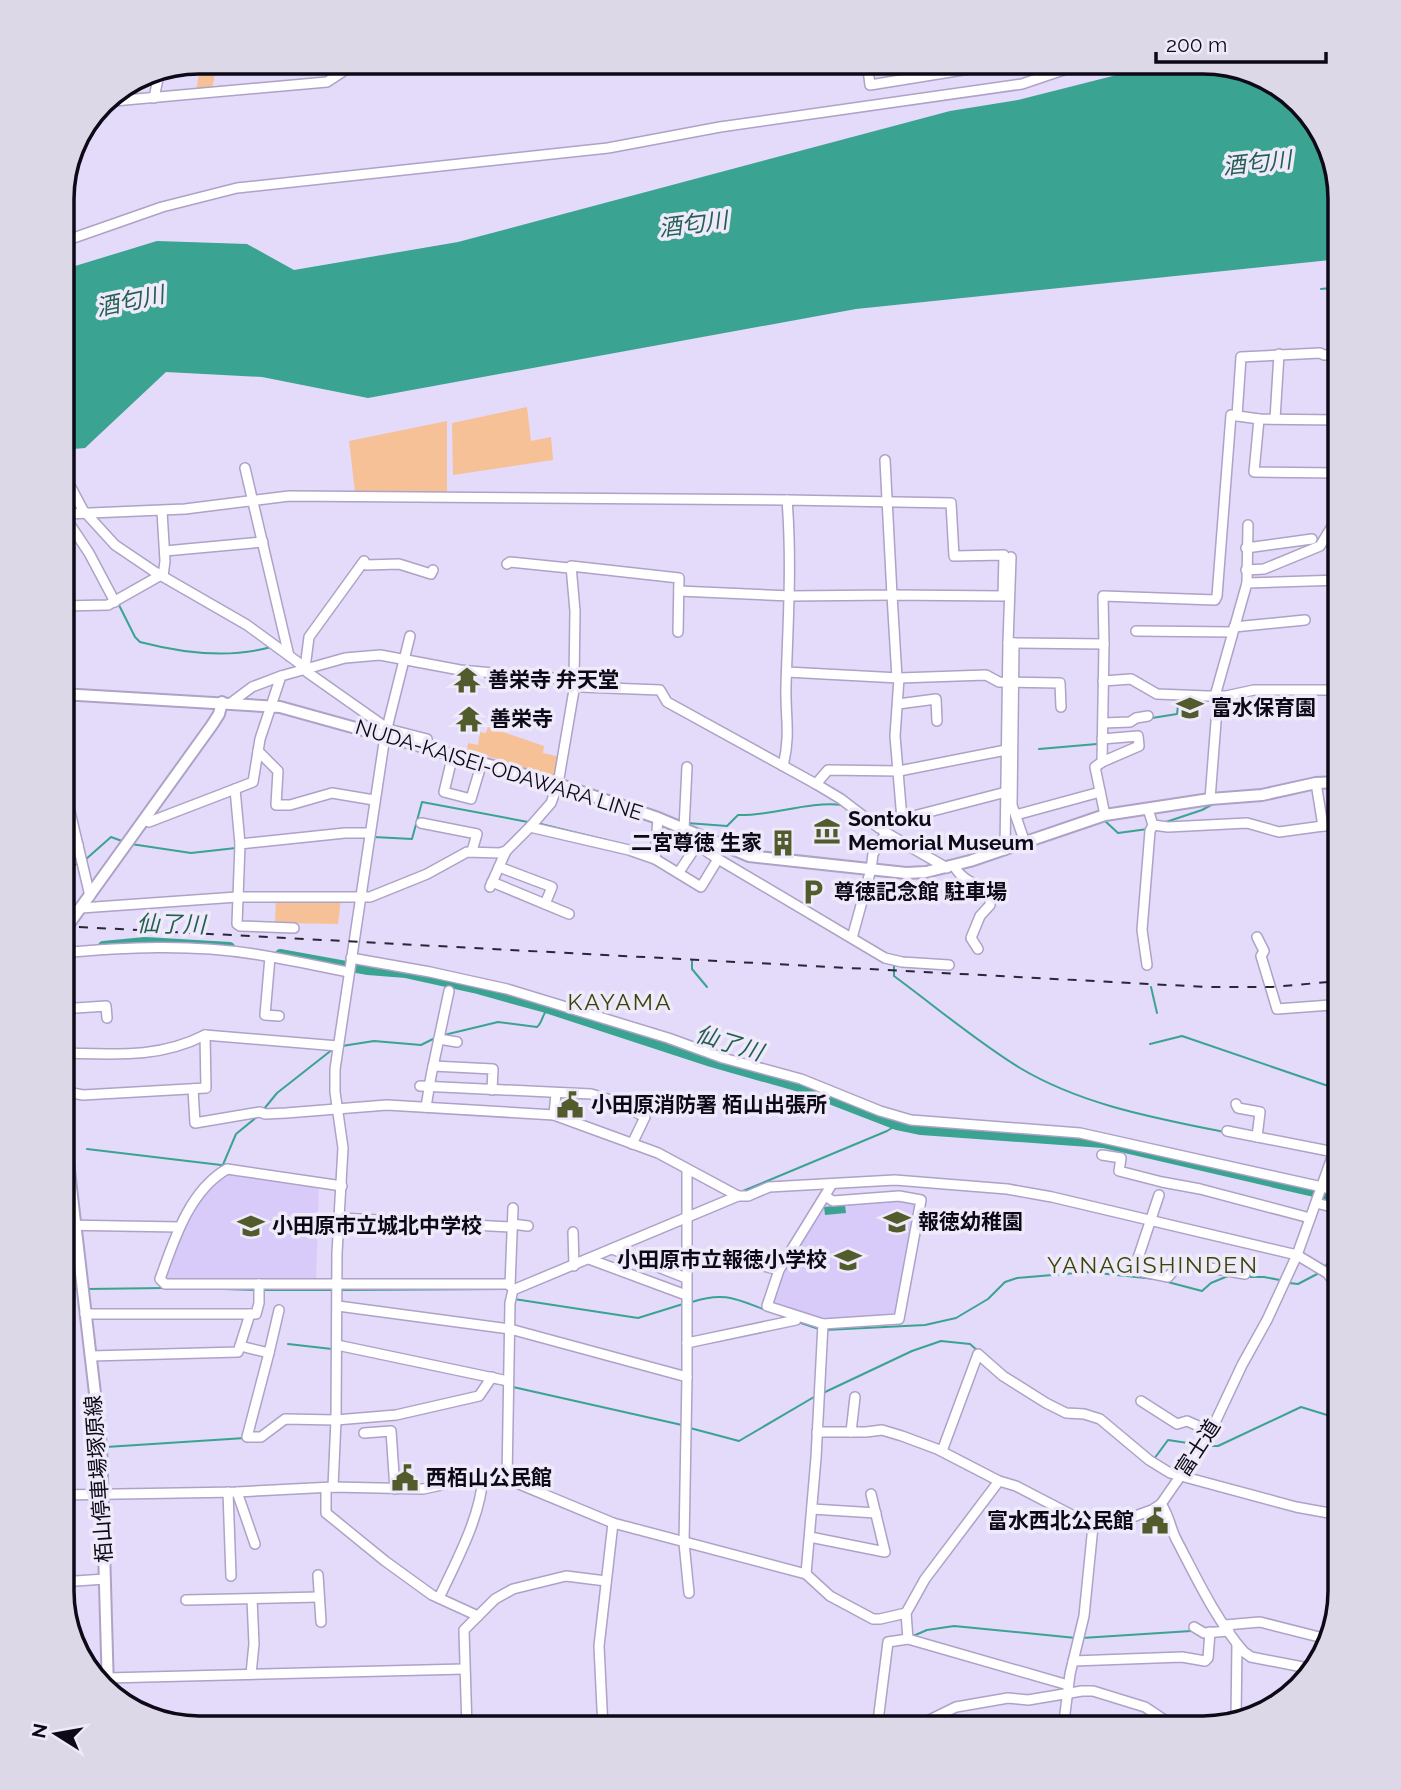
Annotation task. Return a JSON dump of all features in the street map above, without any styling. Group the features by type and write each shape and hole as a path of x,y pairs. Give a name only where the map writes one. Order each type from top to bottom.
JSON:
{"main road":[{"name":"NUDA-KAISEI-ODAWARA LINE","path":"74,695 270,705 294,710 386,730 424,747 558,784 658,818 684,829 699,840 756,858 906,873 946,868 1105,815 1328,784"},
{"path":"74,917 227,702"},
{"name":"栢山停車場塚原線","path":"74,1217 101,1445 107,1676"}],"street":[{"path":"122,100 327,82 339,74"},
{"path":"869,74 870,85 938,74"},
{"path":"74,238 162,206 236,188 608,148 720,127 1022,84 1052,74"},
{"path":"154,97 157,81"},
{"path":"1275,419 1279,354"},
{"path":"1237,416 1241,357 1328,354"},
{"path":"1102,762 1103,596 1214,600 1217,596 1231,415 1259,419 1328,420"},
{"path":"1259,419 1254,472 1328,473"},
{"path":"885,460 898,678 895,736 902,820"},
{"path":"245,468 289,656"},
{"path":"74,493 84,512 115,545 162,576 247,625 386,730"},
{"path":"74,512 162,511 289,496 951,503 954,556 1004,555 1003,596 790,596 680,591"},
{"path":"783,766 789,729 787,672 791,554 787,500"},
{"path":"162,511 162,576"},
{"path":"1210,799 1216,696 1247,583 1248,525"},
{"path":"74,530 115,601"},
{"path":"1246,570 1264,569 1320,546 1328,533"},
{"path":"1246,548 1312,539"},
{"path":"164,551 263,542"},
{"path":"1005,850 1011,557"},
{"path":"303,669 309,637 363,561 366,565 399,564 431,574 433,570"},
{"path":"507,564 571,566 678,578 678,632"},
{"path":"81,908 237,897 370,897 427,874 472,851 499,853 506,850 551,803 558,784 576,661 575,611 569,568"},
{"path":"74,606 99,607 162,576"},
{"path":"1247,583 1328,580"},
{"path":"1136,631 1233,629 1305,621"},
{"path":"410,636 386,730 374,800 334,1082 343,1148 336,1420 326,1513 385,1561 439,1598 478,1616"},
{"path":"1011,643 1104,644"},
{"path":"227,702 252,687 303,669 357,656 380,655 460,670 574,682 582,687 660,690 667,702 816,784 883,831 975,885 991,889 990,905 980,916 971,938 978,949"},
{"path":"787,672 898,678 986,675 999,682 1060,683 1060,706"},
{"path":"144,820 149,822 253,782 270,705 281,676"},
{"path":"1103,681 1131,679 1157,694 1226,696 1254,690 1328,690"},
{"path":"1010,683 1012,797 1023,843"},
{"path":"898,704 936,699 937,721"},
{"path":"1103,723 1130,722 1148,716"},
{"path":"1102,739 1138,736 1139,746 1095,767 1105,815"},
{"path":"816,784 828,770 899,771 1006,750"},
{"path":"258,751 278,771 276,805 290,805 332,793 374,800"},
{"path":"453,754 444,792 471,799 482,762"},
{"path":"684,829 687,767"},
{"path":"1316,786 1323,826"},
{"path":"235,789 240,844 238,925 295,928"},
{"path":"852,937 872,869 873,853 883,831 902,820 1006,792"},
{"path":"1016,815 1100,792"},
{"path":"1005,808 1023,843"},
{"path":"1147,965 1142,930 1150,831 1153,825 1148,808"},
{"path":"655,859 658,818"},
{"path":"421,823 477,834 472,851"},
{"path":"1153,825 1168,827 1247,823 1279,832 1328,826"},
{"path":"74,827 90,896"},
{"path":"530,827 629,850 655,859 701,887 718,859"},
{"path":"240,844 369,833"},
{"path":"679,872 699,840 718,859 885,958 902,962 949,965"},
{"path":"74,845 78,845"},
{"path":"506,850 491,885 569,914"},
{"path":"499,867 552,887 545,904"},
{"path":"1257,937 1264,951 1261,957 1277,1009 1328,1005"},
{"path":"74,952 143,948 222,951 349,972"},
{"path":"270,957 265,1015 279,1016"},
{"path":"351,960 439,974 519,992 723,1058 801,1079 880,1111 911,1120 1080,1133 1328,1188"},
{"path":"426,1107 424,1086 433,1066 449,991"},
{"path":"74,1008 106,1006 107,1018"},
{"path":"74,1054 143,1055 188,1043 205,1035 338,1049"},
{"path":"74,1093 206,1088 205,1035"},
{"path":"439,1037 457,1042"},
{"path":"433,1066 493,1069 492,1090"},
{"path":"424,1086 591,1094 614,1101 645,1117 632,1144"},
{"path":"193,1089 195,1123 262,1113 387,1105 554,1115 658,1153 735,1194 748,1196 769,1187 895,1180 1031,1192 1297,1255 1328,1276"},
{"path":"554,1115 556,1093"},
{"path":"1236,1104 1238,1108 1260,1112 1257,1137"},
{"path":"1227,1131 1328,1155"},
{"path":"1102,1155 1121,1158 1119,1171 1310,1218"},
{"path":"687,1168 684,1543 689,1592"},
{"path":"342,1186 227,1169 204,1189 176,1226 160,1279 165,1284 259,1289 511,1291 687,1218 735,1194"},
{"name":"富士道","path":"1161,1504 1212,1432 1297,1255 1328,1172"},
{"path":"895,1180 898,1196"},
{"path":"825,1196 833,1202 898,1196 921,1200 899,1319 822,1324 767,1306 779,1270 832,1184"},
{"path":"1159,1195 1134,1270 1168,1277 1180,1263 1245,1274"},
{"path":"1316,1203 1328,1206"},
{"path":"507,1479 513,1208"},
{"path":"340,1218 528,1226"},
{"path":"75,1226 176,1226"},
{"path":"573,1232 574,1263"},
{"path":"612,1249 686,1278"},
{"path":"733,1258 779,1270"},
{"path":"589,1259 686,1295"},
{"path":"85,1314 256,1314 259,1289"},
{"path":"338,1306 510,1329 687,1377"},
{"path":"279,1310 247,1437 261,1437 285,1419 336,1420 418,1412 480,1396 492,1377"},
{"path":"90,1356 238,1352 250,1314"},
{"path":"687,1343 796,1320 797,1317"},
{"path":"806,1574 813,1509 822,1324"},
{"path":"337,1345 508,1381"},
{"path":"240,1346 269,1353"},
{"path":"942,1451 978,1354 1003,1376 1046,1403 1066,1413 1084,1414 1100,1419 1149,1460 1180,1476 1328,1513"},
{"path":"851,1432 855,1397"},
{"path":"1141,1401 1177,1424 1187,1421 1212,1432"},
{"path":"817,1432 882,1430 942,1451 1093,1526 1127,1520 1161,1504 1210,1604 1237,1644 1251,1657 1302,1667"},
{"path":"364,1433 391,1431 395,1489"},
{"path":"74,1495 233,1492 329,1487 423,1489 483,1476 507,1479 613,1523 806,1574 830,1596 873,1619 906,1613"},
{"path":"439,1598 463,1548 482,1492 483,1476"},
{"path":"908,1640 906,1613 938,1560 999,1481"},
{"path":"233,1492 255,1544"},
{"path":"231,1576 233,1492"},
{"path":"810,1537 885,1552 871,1494"},
{"path":"813,1509 876,1513"},
{"path":"602,1716 599,1646 613,1523"},
{"path":"1065,1716 1073,1661 1084,1616 1093,1526"},
{"path":"318,1575 321,1622"},
{"path":"466,1716 464,1630 478,1616 495,1600 513,1589 566,1576 606,1581"},
{"path":"74,1581 106,1579"},
{"path":"187,1600 319,1597"},
{"path":"251,1674 254,1644 252,1599"},
{"path":"1194,1627 1204,1633 1260,1622 1319,1637"},
{"path":"1073,1661 1182,1657 1205,1661 1208,1658 1210,1632"},
{"path":"879,1716 888,1642 908,1640 1068,1689 1114,1697 1145,1707 1158,1716"},
{"path":"1236,1712 1237,1644"},
{"path":"114,1683 251,1674 464,1669"},
{"path":"938,1716 956,1707 1008,1698 1027,1700 1068,1689"}],"shaded area":[{"path":"199,74 215,74 212,90 196,92"},
{"path":"527,407 531,441 551,437 553,460 453,475 452,423"},
{"path":"447,421 447,492 355,492 349,441"},
{"path":"74,497 80,508 74,508"},
{"path":"488,727 544,746 543,753 560,757 556,777 467,750 468,743 478,745 480,732 486,733"},
{"path":"276,898 341,898 338,924 275,923"},
{"name":"小田原市立城北中学校","path":"223,1173 319,1184 316,1282 165,1281 162,1277 188,1213"},
{"name":"小田原市立報徳小学校","path":"898,1199 916,1201 919,1205 899,1311 894,1317 817,1322 770,1305 780,1273 819,1207 825,1204"}],"water":[{"name":"酒匂川","path":"1121,74 1210,74 1227,76 1258,86 1291,110 1315,143 1325,174 1328,199 1328,260 856,309 368,398 262,377 166,372 85,448 74,449 74,266 157,241 247,244 294,270 458,242 950,111 1018,100"},
{"path":"845,1205 846,1213 825,1215 824,1207"}],"waterway":[{"path":"1321,289 1328,288"},
{"path":"119,605 140,642 172,649 222,654 271,647"},
{"path":"1152,718 1177,714 1179,697"},
{"path":"1039,749 1097,744"},
{"path":"617,799 645,808"},
{"path":"374,837 412,839 422,802 528,822"},
{"path":"1163,823 1213,804"},
{"path":"687,823 727,826 738,815 816,805 843,805"},
{"path":"861,819 873,829"},
{"path":"1104,820 1118,833 1148,829"},
{"path":"537,823 606,840"},
{"path":"85,860 111,837 122,841"},
{"path":"978,864 1039,843"},
{"path":"131,844 191,853 236,848"},
{"name":"仙了川","path":"103,946 145,942 230,947"},
{"name":"仙了川","path":"280,954 368,970 406,973 474,988 796,1086 897,1125 921,1130 1103,1143 1328,1195"},
{"path":"692,961 692,969 707,987"},
{"path":"894,964 894,976 988,1047 1044,1081 1119,1109 1224,1132"},
{"path":"1151,987 1157,1013"},
{"path":"444,1035 498,1022 537,1027 549,1008"},
{"path":"1150,1044 1182,1036 1328,1086"},
{"path":"342,1046 374,1041 421,1045 435,1038"},
{"path":"264,1109 277,1093 333,1049"},
{"path":"222,1167 236,1134 258,1116"},
{"path":"743,1191 897,1125"},
{"path":"87,1149 221,1165"},
{"path":"1325,1267 1328,1262"},
{"path":"825,1330 925,1325 956,1318 988,1299 1005,1282 1017,1278 1088,1272 1155,1279"},
{"path":"1289,1283 1298,1284 1319,1273"},
{"path":"1164,1281 1202,1291 1211,1283 1228,1276"},
{"path":"1248,1277 1280,1280"},
{"path":"87,1289 165,1288"},
{"path":"192,1288 256,1290"},
{"path":"74,1289 78,1289"},
{"path":"342,1290 508,1289"},
{"path":"262,1290 333,1290"},
{"path":"692,1302 720,1297 763,1309"},
{"path":"514,1299 638,1318 683,1304"},
{"path":"798,1322 819,1329"},
{"path":"823,1393 912,1351 941,1341 970,1344 978,1351"},
{"path":"288,1344 332,1349"},
{"path":"495,1383 504,1385"},
{"path":"513,1387 682,1425"},
{"path":"690,1428 739,1441 814,1397"},
{"path":"1207,1446 1218,1446 1301,1407 1328,1415"},
{"path":"106,1447 245,1438"},
{"path":"1154,1459 1168,1440 1201,1445"},
{"path":"913,1636 927,1630 954,1626 1076,1638"},
{"path":"1082,1638 1191,1631"}],"railway":[{"path":"74,927 1206,987 1272,987 1328,982"}],"place":[{"name":"善栄寺 弁天堂","path":"467,680"},
{"name":"富水保育園","path":"1190,708"},
{"name":"善栄寺","path":"469,719"},
{"name":"Sontoku Memorial Museum","path":"827,831"},
{"name":"二宮尊徳 生家","path":"783,843"},
{"name":"尊徳記念館 駐車場","path":"813,892"},
{"name":"小田原消防署 栢山出張所","path":"570,1105"},
{"name":"報徳幼稚園","path":"897,1222"},
{"name":"小田原市立城北中学校","path":"251,1226"},
{"name":"小田原市立報徳小学校","path":"848,1260"},
{"name":"西栢山公民館","path":"405,1478"},
{"name":"富水西北公民館","path":"1155,1521"}],"district":[{"name":"KAYAMA","path":"620,1002"},
{"name":"YANAGISHINDEN","path":"1153,1265"}]}
